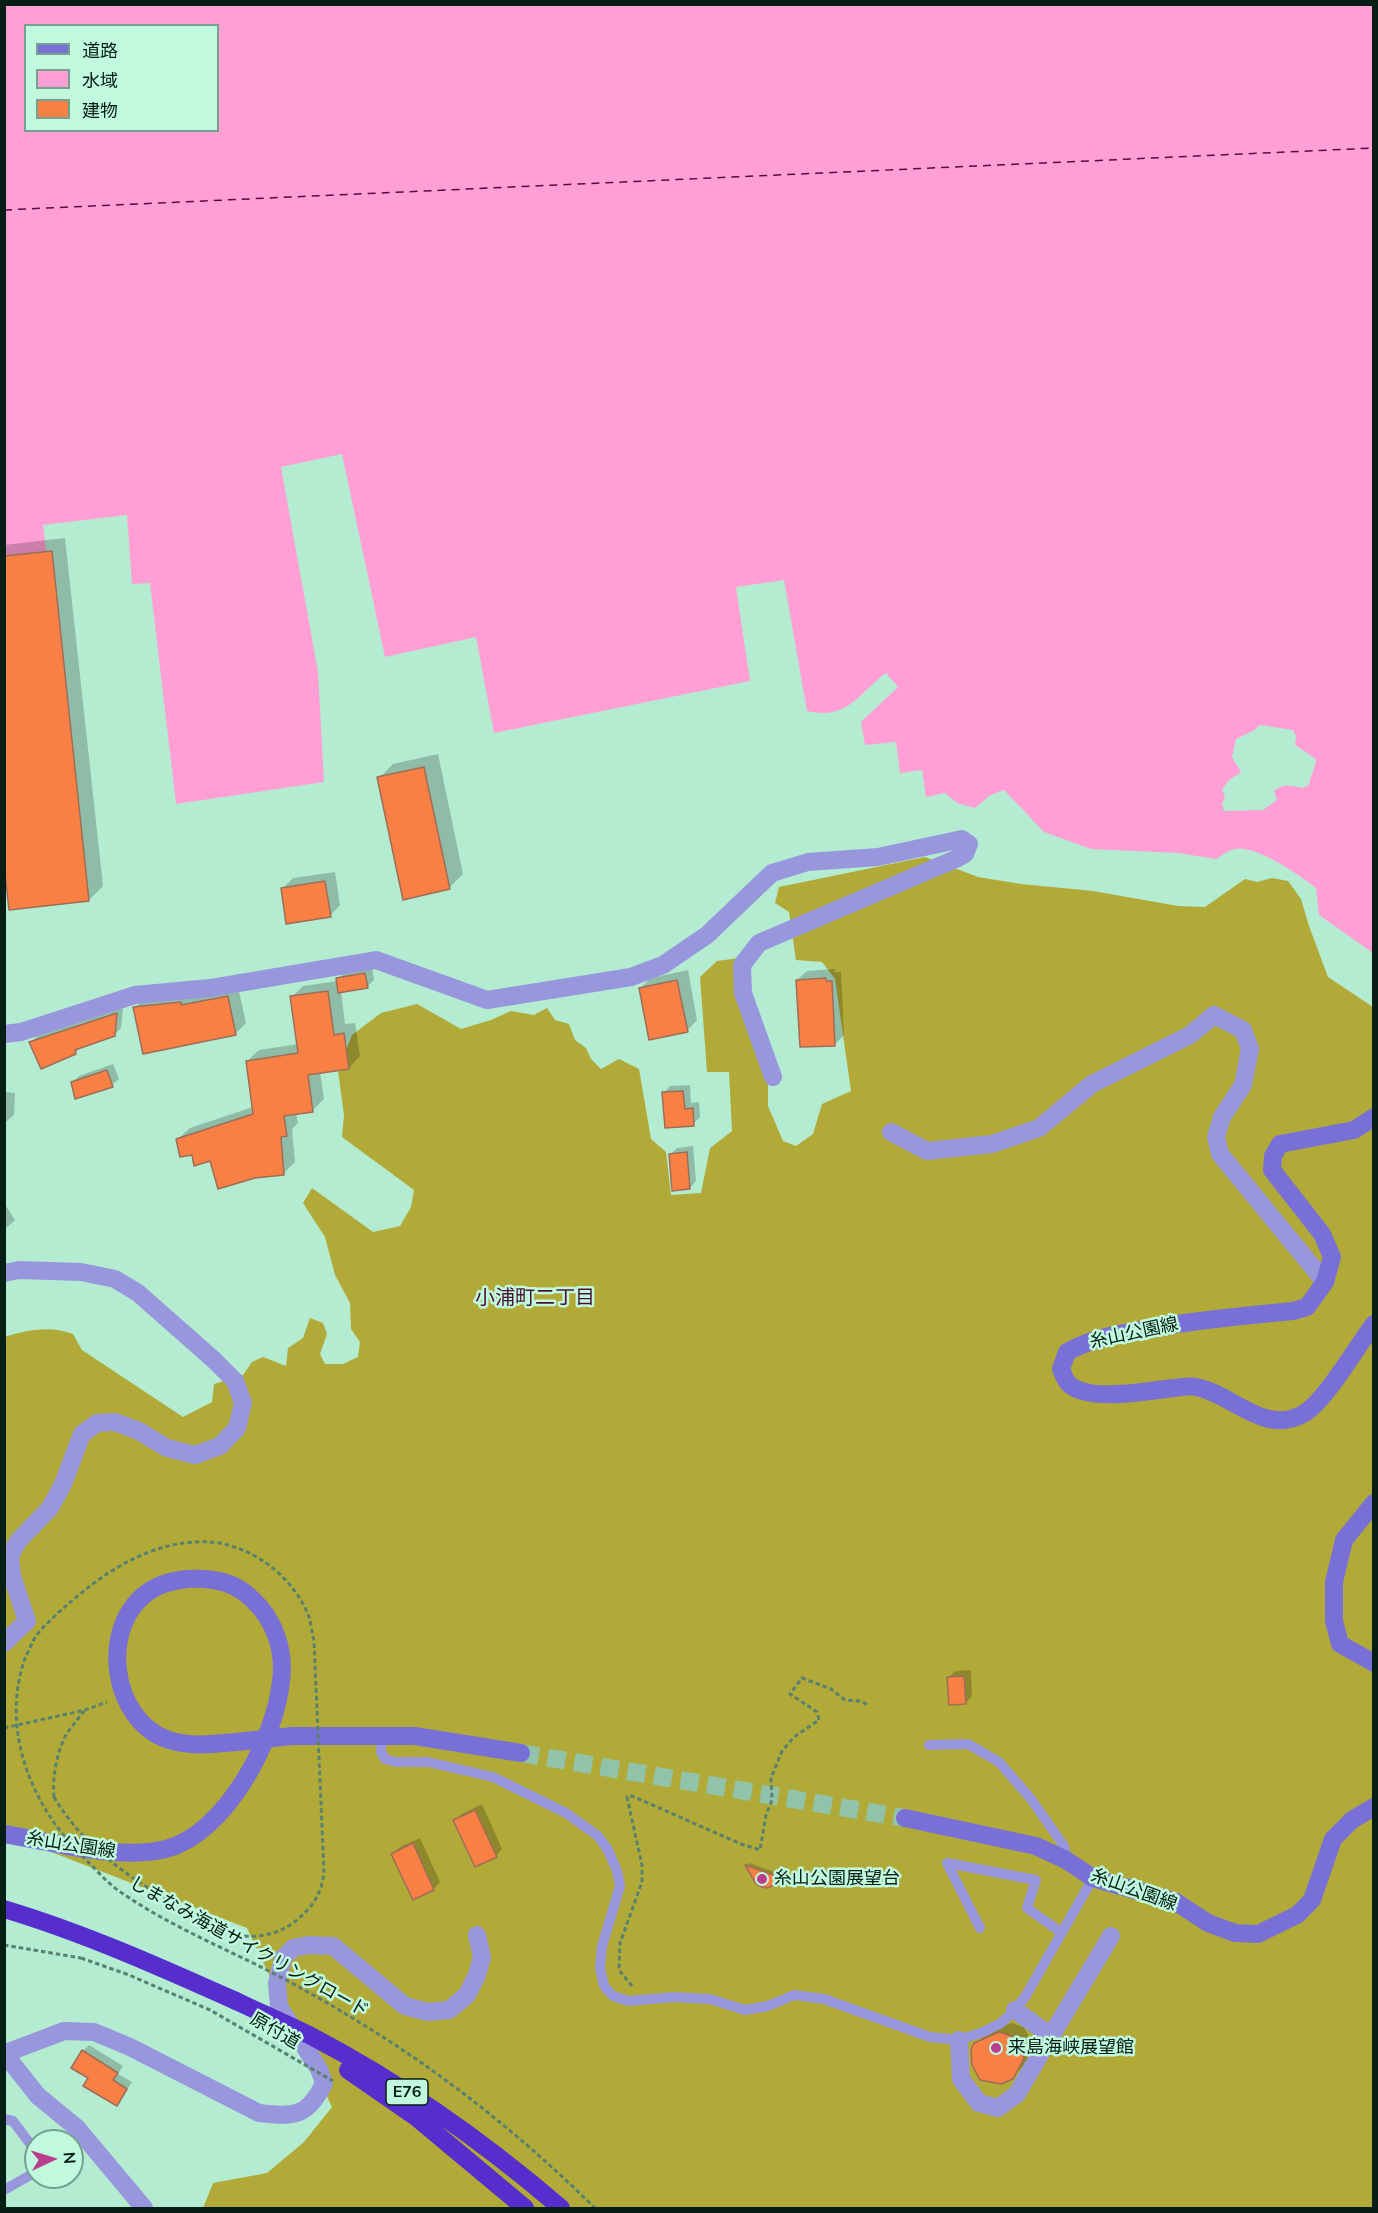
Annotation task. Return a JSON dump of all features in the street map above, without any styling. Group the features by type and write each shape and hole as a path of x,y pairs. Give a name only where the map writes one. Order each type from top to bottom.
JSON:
{"highway":[{"name":"E76","path":"4,1909 79,1934 140,1958 310,2036 420,2100 475,2139 561,2208"},
{"name":"E76","path":"236,2001 368,2083 416,2117 525,2208"}],"main road":[{"name":"糸山公園線","path":"1374,1117 1354,1130 1280,1144 1273,1156 1272,1170 1322,1234 1332,1257 1324,1282 1307,1307 1293,1311 1204,1319 1086,1341 1067,1352 1061,1369 1068,1384 1083,1392 1111,1394 1196,1386 1226,1398 1255,1416 1284,1419 1303,1414 1327,1391 1374,1324"},
{"path":"1374,1503 1363,1513 1344,1540 1334,1582 1334,1621 1340,1644 1374,1663"},
{"name":"糸山公園線","path":"4,1834 122,1854 167,1849 191,1838 230,1803 249,1774 268,1730 281,1681 281,1655 274,1629 262,1608 242,1589 221,1581 198,1578 176,1581 151,1591 134,1607 123,1627 118,1653 118,1676 124,1696 136,1715 151,1730 168,1739 202,1745 236,1742 292,1736 414,1736 521,1753"},
{"name":"糸山公園線","path":"904,1818 1036,1846 1066,1860 1093,1878 1176,1902 1208,1923 1235,1934 1258,1934 1297,1915 1312,1900 1333,1839 1352,1820 1374,1806"}],"street":[{"path":"4,1034 21,1032 135,995 210,988 376,960 487,1000 631,977 663,965 707,935 772,873 808,862 878,857 962,839 969,844 965,854 958,858 759,943 742,965 743,993 773,1077"},
{"path":"891,1132 927,1150 992,1144 1040,1128 1092,1084 1190,1035 1214,1015 1243,1029 1250,1049 1243,1085 1222,1117 1216,1137 1220,1154 1324,1282"},
{"path":"4,1273 19,1270 81,1272 115,1279 138,1293 214,1360 235,1381 243,1403 237,1428 220,1446 195,1455 167,1448 139,1431 115,1422 97,1423 82,1434 63,1484 50,1508 19,1540 10,1555 12,1576 27,1621 4,1643"},
{"path":"136,2205 77,2128 38,2096 5,2053 64,2031 94,2032 140,2052 259,2113 298,2114 309,2108 324,2083 319,2069 279,2007 277,1983 283,1958 293,1948 309,1945 333,1946 405,2006 428,2012 449,2010 467,1995 477,1976 482,1957 477,1935"},
{"path":"959,2040 961,2079 979,2103 998,2108 1017,2094 1111,1936"},
{"path":"1015,2010 1051,2036"}],"lane":[{"path":"382,1736 381,1752 385,1759 396,1762 428,1762 493,1776 566,1813 598,1836 608,1850 617,1871 620,1886 602,1946 600,1968 604,1986 613,1996 628,2001 674,1996 711,1999 745,2010 768,2007 794,1995 824,1999 930,2037 959,2040 983,2032 1000,2023 1015,2010 1025,1997 1093,1878"},
{"path":"929,1745 968,1744 999,1762 1031,1799 1064,1846 1066,1860"},
{"path":"980,1928 947,1863 1036,1880 1027,1908 1062,1933"},
{"path":"4,2119 13,2121 34,2149 34,2173 4,2190"}],"path":[{"name":"しまなみ海道サイクリングロード","path":"12,1728 12,1705 18,1674 36,1636 100,1578 129,1560 171,1545 213,1543 236,1548 253,1555 284,1579 298,1598 308,1615 314,1641 324,1873 321,1890 313,1906 276,1933 243,1936 218,1928 174,1904 122,1870 82,1834 65,1815 54,1797 54,1772 65,1736 85,1710"},
{"path":"643,2000 619,1970 620,1943 642,1882 642,1865 627,1797 632,1796 741,1844 760,1850 765,1815 772,1800 771,1778 782,1751 794,1737 819,1720 817,1712 790,1694 802,1678 831,1689 845,1700 861,1701 868,1706"},
{"path":"4,1728 85,1710 124,1696"},
{"name":"しまなみ海道サイクリングロード","path":"13,1740 35,1794 61,1835 116,1890 187,1932 323,2001 388,2040 450,2083 513,2134 595,2208"},
{"name":"原付道","path":"4,1945 81,1958 129,1975 210,2010 336,2083"}],"shaded area":[{"path":"925,857 978,877 1093,891 1178,906 1205,907 1245,879 1257,882 1272,878 1288,881 1301,899 1328,977 1373,1007 1373,2208 203,2208 213,2183 267,2173 304,2142 332,2107 247,1928 5,1834 4,1337 39,1330 65,1331 73,1334 82,1350 183,1417 212,1402 214,1384 243,1375 252,1362 263,1357 286,1366 288,1348 303,1338 310,1318 323,1323 327,1334 320,1354 325,1364 343,1364 358,1357 360,1342 351,1329 350,1303 335,1275 325,1237 303,1203 312,1188 373,1232 400,1226 411,1207 414,1190 342,1137 344,1115 338,1071 352,1035 381,1013 417,1004 461,1029 511,1011 534,1015 547,1008 555,1020 569,1024 575,1040 586,1048 591,1059 601,1069 619,1059 639,1069 651,1139 666,1152 671,1195 701,1193 710,1148 732,1131 729,1072 707,1072 700,977 717,961 739,958 768,1079 768,1106 783,1141 796,1146 813,1134 822,1104 851,1091 835,979 822,962 796,960 789,912 775,903 779,887"}],"water":[{"path":"4,5 1373,5 1373,953 1319,915 1316,888 1276,861 1252,851 1232,850 1216,859 1178,853 1091,849 1044,832 1004,790 989,796 975,808 957,803 945,793 926,797 922,770 900,773 896,742 865,745 861,722 898,687 886,673 851,704 842,709 821,713 807,711 784,580 736,587 750,681 494,733 476,637 385,657 342,454 281,467 318,672 324,782 176,804 150,583 132,584 127,515 43,525 52,599 5,606","holes":["1260,725 1293,730 1296,736 1295,745 1316,759 1309,785 1303,788 1288,786 1277,788 1274,791 1277,800 1263,810 1224,811 1222,804 1225,797 1222,790 1228,781 1241,772 1232,757 1236,739"]}],"building":[{"path":"52,551 89,901 9,910 4,865 4,556"},
{"path":"424,767 450,889 403,900 377,777"},
{"path":"325,881 331,917 286,924 281,888"},
{"path":"365,973 368,988 338,993 336,978"},
{"path":"826,978 826,981 832,981 835,1046 800,1047 796,980"},
{"path":"677,980 688,1032 649,1040 639,988"},
{"path":"328,991 334,1035 344,1033 349,1069 308,1075 313,1112 284,1116 287,1136 281,1137 284,1175 255,1178 218,1189 210,1161 194,1166 192,1155 180,1157 176,1139 253,1114 246,1061 298,1053 290,996"},
{"path":"228,996 236,1035 143,1054 133,1007 181,1002 181,1005"},
{"path":"117,1013 115,1036 75,1050 76,1054 41,1069 29,1042"},
{"path":"107,1070 113,1087 75,1099 71,1082"},
{"path":"683,1091 685,1109 693,1108 694,1126 665,1128 662,1092"},
{"path":"687,1152 690,1189 672,1191 669,1154"},
{"path":"964,1676 966,1704 949,1705 947,1677"},
{"path":"475,1810 497,1857 475,1867 453,1820"},
{"path":"413,1843 434,1890 413,1900 391,1854"},
{"path":"745,1865 784,1879 768,1888 762,1887 756,1884"},
{"name":"来島海峡展望館","path":"999,2032 1014,2037 1024,2058 1013,2079 1001,2084 980,2080 972,2065 971,2050 974,2043"},
{"path":"82,2050 118,2073 113,2080 127,2089 117,2106 83,2086 88,2078 71,2068"}],"ferry route":[{"path":"4,210 1374,148"}],"tunnel":[{"path":"521,1753 905,1818"}],"place":[{"name":"糸山公園展望台","path":"762,1879"},
{"name":"来島海峡展望館","path":"996,2048"}],"district":[{"name":"小浦町二丁目","path":"535,1298"}]}
